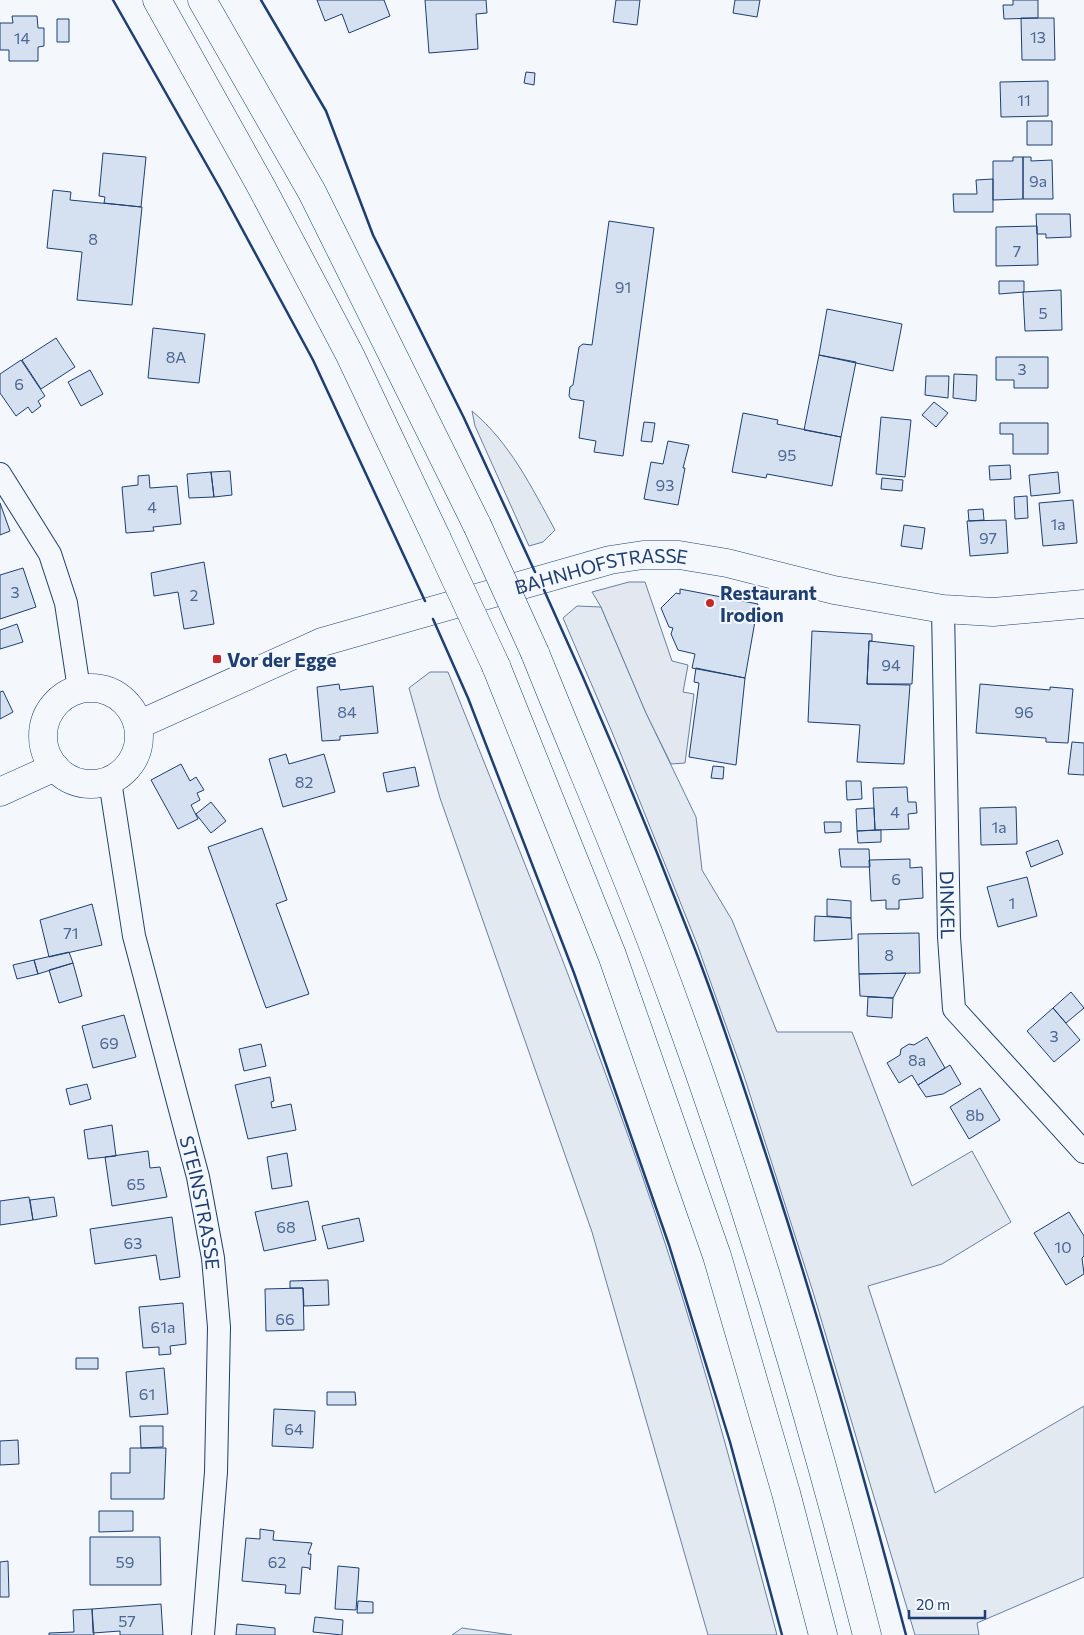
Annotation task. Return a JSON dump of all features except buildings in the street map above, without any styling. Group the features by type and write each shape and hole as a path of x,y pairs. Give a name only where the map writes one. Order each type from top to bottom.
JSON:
{"main road":[{"path":"157,0 262,188 350,355 496,666 612,956 717,1256 786,1493 823,1635"},
{"path":"202,0 312,192 477,525 535,653 655,951 709,1100 758,1250 830,1487 867,1635"},
{"name":"BAHNHOFSTRASSE","path":"138,725 322,642 610,560 642,554 679,555 727,563 834,590 943,609 993,612 1084,604"},
{"path":"95,688 116,695 133,711 138,725 140,738 137,752 122,774 110,780 95,784 80,783 66,777 55,767 46,753 43,738 45,721 53,707 64,696 79,689 95,688"},
{"path":"0,792 55,767"}],"street":[{"path":"0,474 50,554 66,602 79,689"},
{"name":"DINKEL","path":"943,609 949,918 954,1009 1084,1152"},
{"name":"STEINSTRASSE","path":"110,780 134,936 198,1177 213,1258 219,1327 216,1472 203,1635"}],"shaded area":[{"path":"472,411 509,451 555,530 543,542 529,546 475,426"},
{"path":"629,582 645,582 672,661 688,665 683,692 694,694 685,763 671,764 646,713 601,607 592,592"},
{"path":"577,606 601,607 646,713 696,817 702,870 732,920 777,1032 852,1032 912,1186 972,1151 1011,1222 942,1264 868,1286 935,1493 1084,1406 1084,1577 977,1623 979,1635 915,1635 813,1292 744,1076 697,944 612,732 563,618"},
{"path":"430,672 448,672 562,958 616,1101 666,1246 696,1342 777,1635 708,1635 592,1232 440,798 409,688"},
{"path":"462,1628 512,1635 452,1635"}],"wall":[{"path":"113,0 221,190 313,360 425,601"},
{"path":"261,0 326,111 373,235 464,418 535,572"},
{"path":"544,590 640,810 724,1028 771,1170 825,1344 906,1635"},
{"path":"433,619 468,698 574,973 669,1245 730,1442 782,1635"}],"place":[{"name":"Restaurant Irodion","path":"710,603"},
{"name":"Vor der Egge","path":"217,659"}]}
